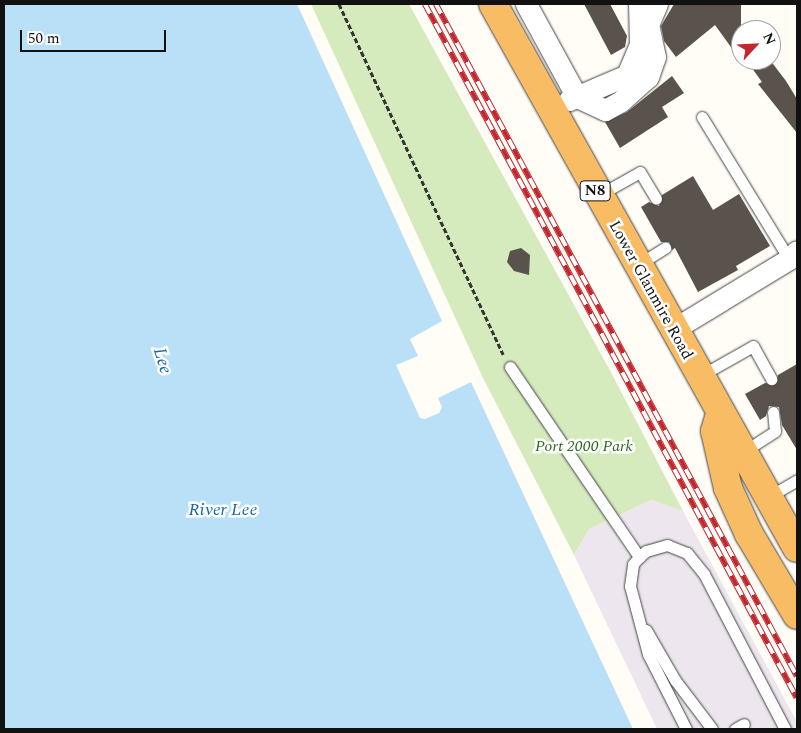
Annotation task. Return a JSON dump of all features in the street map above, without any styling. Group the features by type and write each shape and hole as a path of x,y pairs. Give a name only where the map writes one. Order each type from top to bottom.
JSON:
{"highway":[{"name":"Lower Glanmire Road","path":"493,4 598,196 797,548"},
{"path":"720,412 716,431 728,488 750,534 797,615"}],"street":[{"path":"526,4 577,97 605,110 621,101 648,77 655,57 648,25 657,4"},
{"path":"551,109 628,75 640,44 639,4"},
{"path":"674,329 793,255"}],"lane":[{"path":"702,117 793,255"},
{"path":"598,196 640,172 656,198"},
{"path":"638,265 665,248"},
{"path":"699,376 753,346 772,379"},
{"path":"510,368 639,557"},
{"path":"743,452 775,431 773,412"},
{"path":"768,497 797,480"},
{"path":"686,729 648,654 636,613 630,575 639,557 646,551 667,545 678,547 695,562 713,589 785,729"},
{"path":"636,613 675,680 712,729"}],"path":[{"path":"339,4 474,297 510,368"}],"shaded area":[{"path":"651,500 683,511 797,722 797,729 657,729 574,555 589,529"}],"green space":[{"name":"Port 2000 Park","path":"311,4 409,4 613,376 683,511 651,500 589,529 574,555 483,378"}],"water":[{"name":"River Lee","path":"4,4 297,4 442,321 410,339 418,356 396,365 420,418 425,419 439,413 442,407 438,398 471,382 633,729 4,729"}],"building":[{"path":"584,4 610,4 627,36 625,47 611,55"},
{"path":"674,4 741,4 741,20 731,20 731,47 715,25 676,57 664,41 661,26"},
{"path":"753,70 778,70 786,81 797,99 797,133 758,84 762,82"},
{"path":"672,76 684,93 662,107 668,117 620,148 605,122 627,112"},
{"path":"693,176 713,210 739,194 770,246 736,266 738,270 698,292 675,248 672,250 669,242 661,242 641,207 649,202 659,206 662,195"},
{"path":"521,248 530,255 529,275 514,271 507,262 510,251"},
{"path":"797,364 797,450 782,425 779,407 769,406 766,416 760,420 745,394 765,383 775,385 778,375"}],"railway":[{"path":"425,4 797,698"},
{"path":"436,4 797,676"}],"water label":[{"name":"Lee","path":"162,361"}]}
